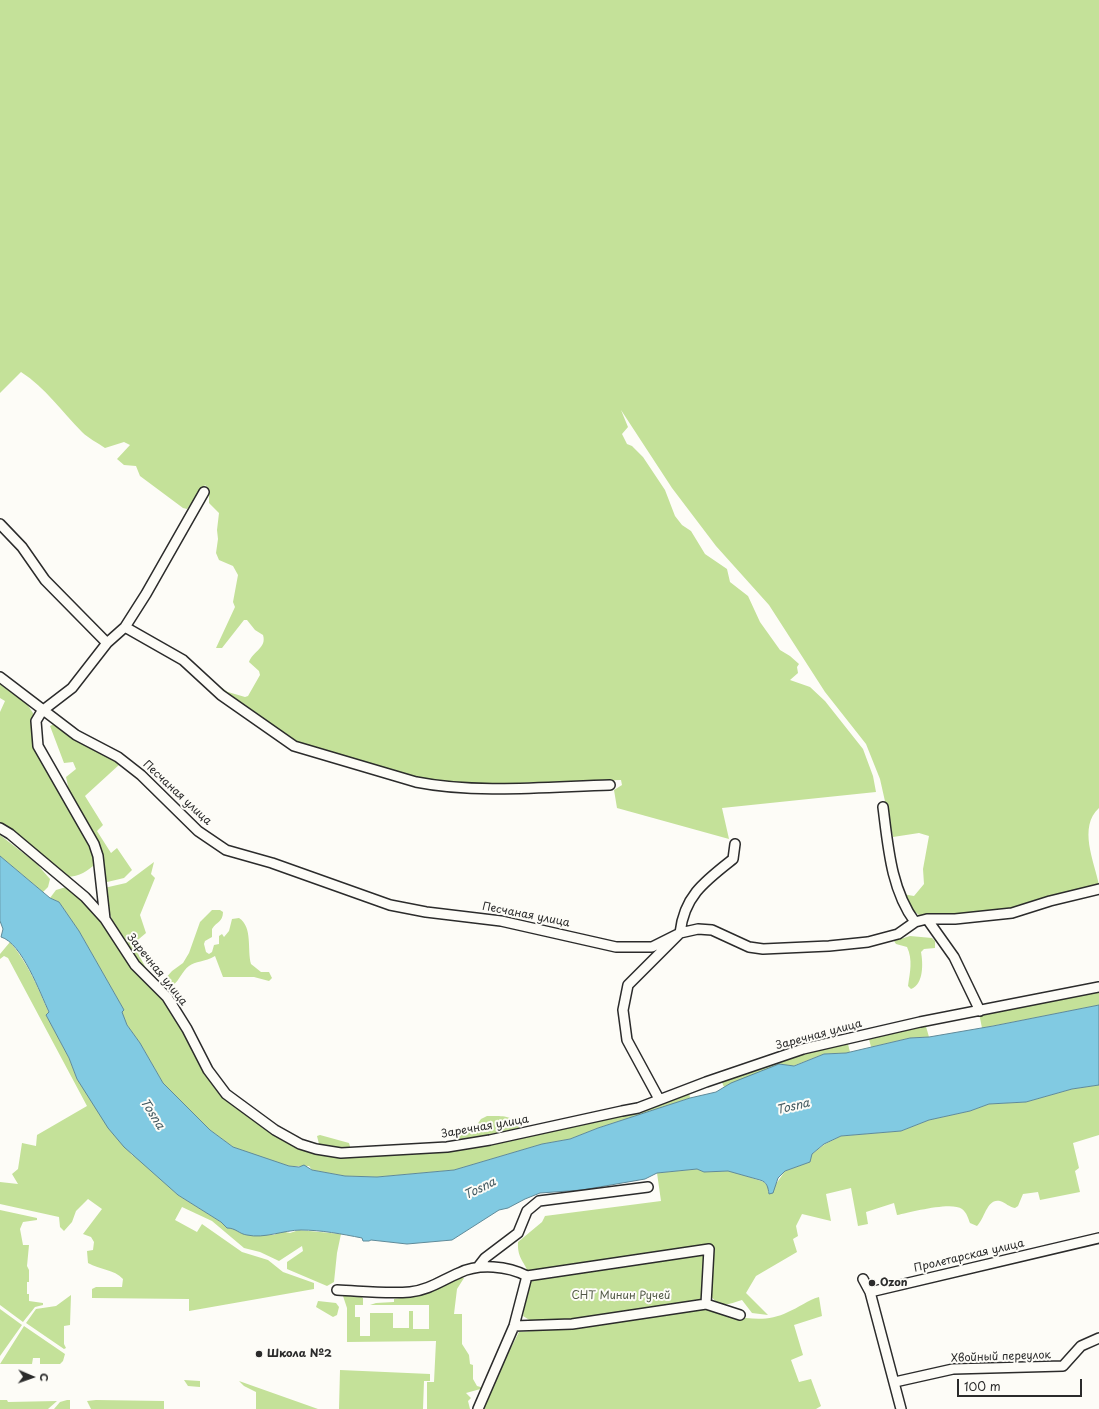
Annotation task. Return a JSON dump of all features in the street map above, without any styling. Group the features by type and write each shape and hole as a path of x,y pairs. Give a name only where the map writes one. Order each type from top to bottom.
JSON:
{"street":[{"path":"105,919 98,856 94,844 38,746 36,721 42,711 72,688 107,643 125,627 146,594 204,492"},
{"path":"0,524 22,547 44,580 107,643"},
{"path":"125,627 183,660 221,695 294,746 434,786 514,788 610,785"},
{"name":"Песчаная улица","path":"0,677 20,690 42,711 76,735 118,757 141,775 198,831 226,850 272,863 390,905 426,912 501,921 616,947 652,947 680,933 698,929 712,930 749,947 763,949 829,946 868,942 898,934 915,922 927,919 955,919 1012,913 1050,901 1099,889"},
{"path":"883,807 891,863 900,895 915,922"},
{"name":"Заречная улица","path":"0,828 10,834 85,897 105,919 135,965 171,1003 187,1029 208,1070 226,1094 275,1130 305,1146 341,1153 447,1147 490,1140 630,1110 803,1049 920,1022 1099,987"},
{"path":"658,1099 627,1040 623,1010 628,985 680,933 682,917 697,889 733,860 736,844"},
{"path":"927,919 954,957 980,1011"},
{"path":"478,1268 485,1258 504,1246 518,1233 527,1211 539,1201 648,1187"},
{"name":"Пролетарская улица","path":"870,1292 1099,1238"},
{"path":"337,1290 411,1292 433,1287 460,1272 478,1268 509,1268 527,1276 709,1250 706,1304"},
{"path":"478,1409 514,1326 527,1276"},
{"path":"863,1278 870,1292 901,1409"},
{"path":"514,1326 572,1324 706,1304 740,1315"},
{"name":"Хвойный переулок","path":"895,1382 953,1370 1062,1366 1081,1346 1099,1338"}],"green space":[{"path":"0,0 1099,0 1099,808 1089,825 1088,834 1091,855 1099,885 1009,911 955,917 937,914 920,916 907,905 902,894 914,896 924,884 923,869 929,836 919,833 893,837 880,779 866,744 825,692 769,605 716,546 672,488 621,410 628,427 622,434 627,444 632,446 643,457 665,490 675,516 682,525 691,531 705,554 727,569 730,582 748,596 760,622 780,650 799,664 797,667 798,673 790,680 810,687 825,701 863,749 873,776 876,792 722,808 729,839 617,808 614,790 622,785 621,780 448,785 416,780 298,744 227,699 210,680 228,692 245,697 248,696 260,675 259,671 249,662 263,643 264,639 263,635 255,630 247,620 244,620 222,648 216,648 235,607 233,602 238,575 233,566 219,560 216,553 219,513 209,503 209,489 205,485 187,509 183,508 140,476 136,466 124,465 117,459 130,445 124,442 105,448 90,439 46,392 21,372 0,393"},
{"path":"0,682 25,701 33,713 36,743 91,845 96,863 80,875 67,877 0,826 0,712 5,701 0,698"},
{"path":"54,724 120,764 85,796 103,825 97,831 111,853 117,848 132,870 124,878 103,883 102,861 70,795 66,777 76,769 73,762 64,763 50,726"},
{"path":"0,835 36,863 50,879 48,887 43,892 0,856"},
{"path":"154,862 151,874 155,878 140,915 146,933 133,944 147,970 131,952 118,933 109,912 104,888 126,883"},
{"path":"66,887 84,902 102,922 168,1004 223,1097 320,1153 453,1149 689,1092 690,1098 598,1128 570,1139 542,1144 454,1170 377,1177 345,1176 312,1170 309,1166 289,1166 258,1156 233,1147 210,1130 163,1083 140,1043 127,1025 121,1012 124,1010 79,931 59,902 50,898 56,890"},
{"path":"212,910 220,910 223,912 223,915 221,920 212,929 212,937 205,941 204,944 206,952 209,954 212,952 214,945 219,944 219,936 222,934 224,937 229,931 232,919 239,918 246,927 248,933 251,964 261,972 269,972 272,978 269,981 254,977 223,977 215,956 189,966 173,985 164,984 164,980 172,971 183,963 189,953 200,922"},
{"path":"910,936 932,938 935,941 935,948 924,949 921,952 922,973 918,983 911,989 908,986 910,966 909,952 907,947 896,944 894,941"},
{"path":"10,942 22,958 37,985 49,1013 46,1015 69,1058 77,1079 132,1155 139,1159 178,1195 221,1222 227,1228 234,1228 246,1235 274,1235 281,1231 290,1233 299,1230 341,1234 337,1253 334,1282 327,1286 287,1269 287,1262 303,1251 302,1246 279,1261 260,1252 244,1248 212,1221 182,1207 175,1220 197,1232 202,1224 242,1252 268,1260 283,1272 314,1283 314,1289 189,1311 189,1299 92,1298 92,1289 96,1287 122,1287 123,1279 111,1271 88,1263 87,1251 93,1250 94,1242 91,1237 83,1234 102,1209 88,1199 76,1211 72,1222 64,1231 60,1227 59,1217 0,1204 0,1182 18,1184 12,1174 18,1169 22,1143 36,1146 37,1135 87,1106 8,958 4,956 0,959 0,954"},
{"path":"1099,989 1099,1005 982,1028 979,1013"},
{"path":"925,1023 929,1037 910,1038 871,1047 868,1035"},
{"path":"847,1040 850,1052 824,1054 793,1066 779,1064 724,1087 721,1080 780,1059"},
{"name":"СНТ Минин Ручей","path":"1099,1085 1099,1135 1073,1143 1079,1168 1075,1171 1080,1192 1040,1200 1038,1192 1023,1194 1018,1206 1015,1208 1000,1201 996,1201 989,1205 977,1226 970,1223 965,1212 957,1207 950,1206 931,1208 897,1215 894,1203 866,1212 868,1224 858,1226 851,1188 826,1194 831,1221 802,1214 796,1226 798,1236 793,1239 797,1252 756,1276 746,1293 768,1315 752,1313 742,1300 729,1304 721,1304 714,1300 711,1296 709,1308 739,1317 759,1319 778,1316 819,1297 822,1316 794,1325 803,1355 791,1360 799,1382 811,1379 821,1406 816,1409 483,1409 488,1393 519,1332 533,1331 536,1328 536,1324 523,1316 529,1276 528,1271 520,1257 518,1242 542,1222 545,1216 661,1201 657,1173 697,1169 704,1172 728,1171 764,1182 768,1187 769,1194 785,1171 810,1162 812,1154 825,1144 841,1136 901,1131 929,1120 970,1111 989,1104 1026,1102 1072,1089"},
{"path":"487,1116 501,1116 510,1118 517,1123 519,1128 456,1142 458,1136 474,1129 481,1119"},
{"path":"320,1135 349,1143 351,1150 320,1148 317,1136"},
{"path":"0,1210 37,1218 37,1220 23,1222 20,1229 23,1245 29,1245 27,1266 29,1270 29,1282 27,1282 27,1294 29,1294 29,1301 43,1303 43,1305 35,1307 23,1322 0,1305"},
{"path":"461,1277 464,1278 457,1289 454,1314 462,1314 462,1344 469,1355 470,1364 473,1365 473,1379 477,1386 484,1388 466,1393 471,1398 468,1401 470,1409 427,1409 427,1382 434,1382 436,1341 347,1342 347,1308 343,1296 344,1294 357,1294 363,1298 363,1305 355,1305 355,1317 360,1317 360,1336 370,1336 370,1313 393,1313 393,1328 409,1328 409,1311 413,1311 413,1329 429,1329 429,1305 370,1305 376,1303 394,1302 394,1299 425,1294"},
{"path":"71,1295 70,1325 64,1326 64,1344 66,1348 64,1349 26,1323 36,1309 56,1306"},
{"path":"318,1301 336,1303 339,1307 337,1315 333,1317 316,1307"},
{"path":"0,1309 22,1325 0,1356"},
{"path":"24,1326 65,1354 63,1361 60,1364 40,1364 40,1358 33,1358 32,1364 0,1364"},
{"path":"340,1370 430,1374 430,1381 424,1381 423,1409 339,1409"},
{"path":"184,1380 200,1381 200,1387 188,1386"},
{"path":"239,1381 318,1409 256,1409 256,1392 244,1386"},
{"path":"0,1400 7,1400 8,1402 57,1401 48,1409 0,1409"},
{"path":"70,1400 70,1409 54,1409 60,1402"},
{"path":"87,1401 164,1401 164,1409 91,1409"}],"water":[{"name":"Tosna","path":"0,856 50,898 59,902 79,931 124,1010 122,1012 127,1025 140,1043 163,1083 210,1130 233,1147 289,1166 299,1167 304,1165 312,1170 345,1176 377,1177 454,1170 542,1144 570,1139 598,1128 690,1098 716,1092 731,1083 779,1064 794,1066 824,1054 846,1053 910,1038 929,1037 993,1026 1099,1005 1099,1085 1072,1089 1026,1102 989,1104 970,1111 929,1120 901,1131 841,1136 824,1144 812,1154 810,1162 785,1171 778,1178 773,1193 769,1194 767,1185 760,1180 728,1171 704,1172 697,1169 657,1173 645,1179 582,1190 540,1193 508,1208 499,1210 452,1240 407,1244 371,1240 363,1241 362,1238 332,1232 309,1230 294,1230 260,1236 247,1235 227,1228 221,1222 178,1195 124,1147 108,1128 77,1079 69,1058 46,1015 49,1012 30,970 23,958 9,941 1,937 3,929 0,921"}],"place":[{"name":"Ozon","path":"872,1283"},
{"name":"Школа №2","path":"259,1354"}]}
